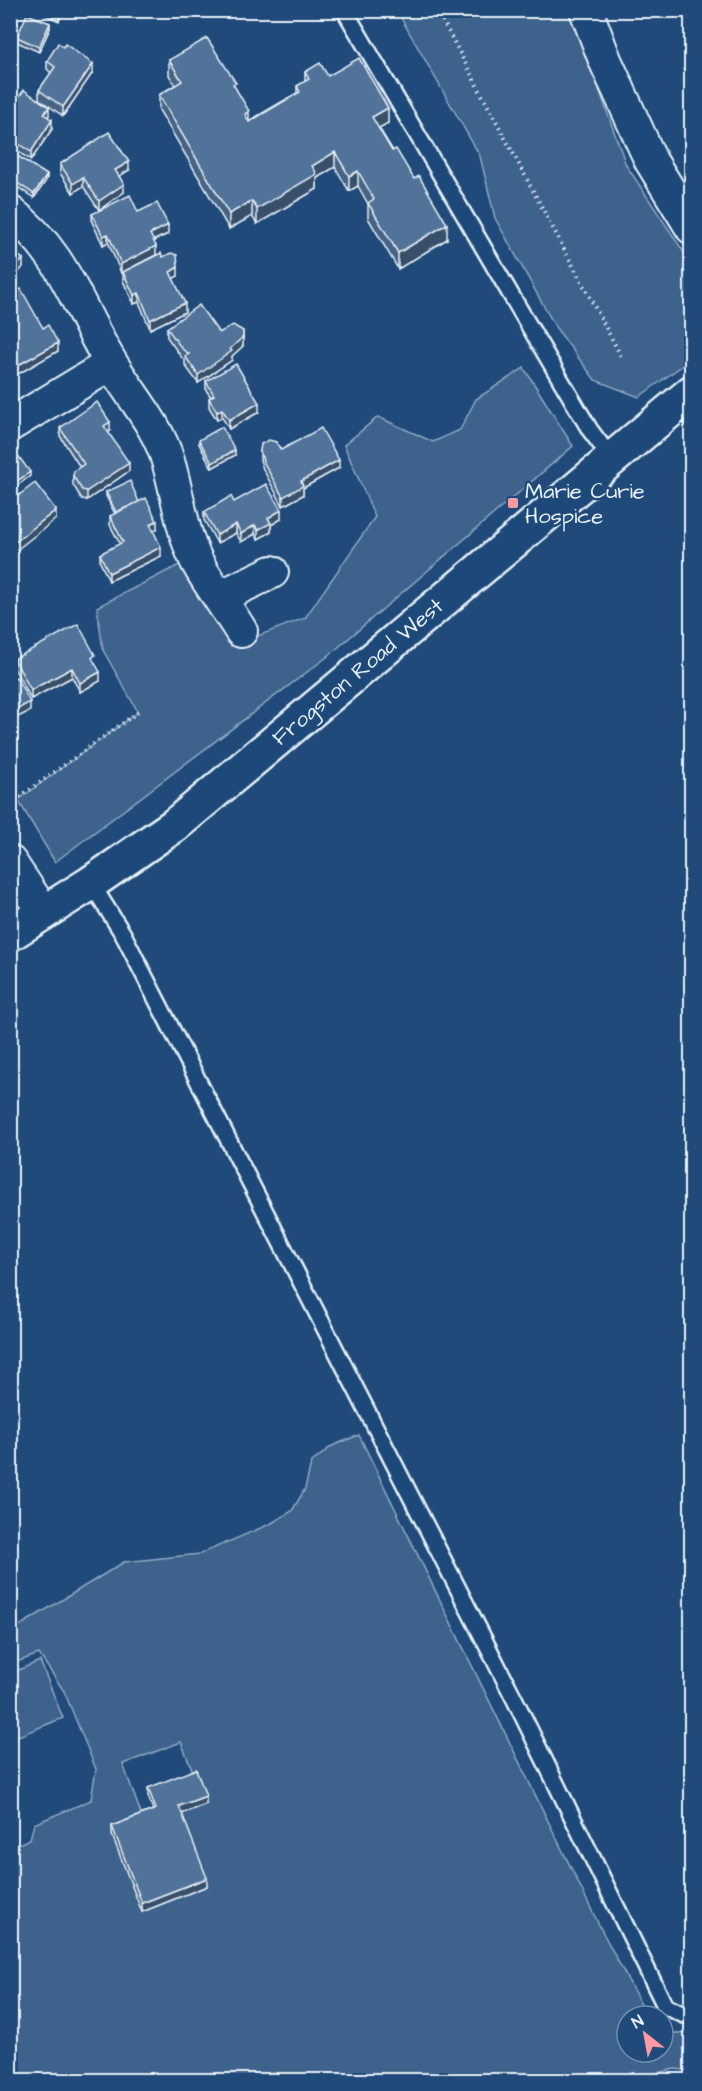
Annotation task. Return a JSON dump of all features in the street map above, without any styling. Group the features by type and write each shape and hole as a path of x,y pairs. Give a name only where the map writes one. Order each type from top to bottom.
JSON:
{"main road":[{"name":"Frogston Road West","path":"10,934 92,883 175,825 692,392"}],"street":[{"path":"586,10 605,60 651,161 692,228"},
{"path":"10,212 34,230 50,249 111,364 152,424 164,450 181,517 197,561 241,631"},
{"path":"10,425 111,364"},
{"path":"220,597 272,572"},
{"path":"10,862 44,913"}],"lane":[{"path":"345,11 590,430 611,458"},
{"path":"92,883 123,934 510,1689 665,2006 684,2015 692,2015"}],"path":[{"path":"437,10 622,358"},
{"path":"10,804 138,712"}],"shaded area":[{"path":"397,11 571,11 626,165 691,263 691,359 639,397 595,380 556,328 495,218 480,156"},
{"path":"524,368 573,446 327,657 55,862 18,800 138,712 103,650 97,607 185,562 231,646 305,618 375,517 344,445 378,417 433,442 460,430 476,399"},
{"path":"359,1435 601,1929 641,2004 615,2004 615,2064 675,2064 675,2033 691,2031 691,2071 675,2069 623,2080 20,2080 11,2055 11,1847 30,1839 34,1824 91,1800 96,1769 64,1691 39,1654 11,1664 11,1631 124,1562 200,1554 270,1524 292,1511 305,1489 311,1463 332,1446","holes":["181,1742 206,1804 179,1815 144,1822 123,1764"]},
{"path":"40,1661 63,1718 11,1739 11,1673"}],"building":[{"path":"27,14 50,23 39,47 17,37"},
{"path":"207,38 236,83 233,84 249,111 245,114 249,122 300,92 297,86 309,79 305,72 320,63 328,76 359,58 388,108 372,117 392,151 396,149 414,179 419,176 447,224 398,253 368,203 374,199 358,171 349,176 335,152 312,166 317,174 257,209 252,201 229,214 159,95 182,81 169,60"},
{"path":"58,43 63,47 65,44 93,64 63,107 39,90 55,67 47,61"},
{"path":"24,90 49,107 44,114 52,120 31,152 10,138 10,103 13,105"},
{"path":"109,132 129,162 115,170 124,184 99,201 83,177 73,184 60,164"},
{"path":"10,151 47,175 34,194 10,178"},
{"path":"130,195 138,212 157,203 168,225 150,234 156,246 121,264 108,234 103,236 92,214"},
{"path":"10,248 23,259 10,274"},
{"path":"161,253 163,257 171,253 177,255 178,267 170,272 185,303 150,320 139,293 134,295 123,272"},
{"path":"21,289 43,328 48,325 58,343 10,368 10,347 13,345 10,341 10,294"},
{"path":"199,305 219,333 233,325 243,331 243,337 230,349 232,351 198,375 185,356 189,354 182,349 167,328"},
{"path":"236,364 259,403 229,420 222,409 217,412 212,404 209,398 214,395 206,381"},
{"path":"97,402 110,422 104,426 129,463 87,491 82,490 73,476 74,471 84,464 60,428"},
{"path":"222,427 235,450 212,463 199,440"},
{"path":"321,428 339,460 301,481 303,486 283,497 263,461 260,451 261,444 269,440 276,442 281,450"},
{"path":"14,450 30,472 10,486 10,452"},
{"path":"130,481 139,502 116,512 106,492"},
{"path":"35,483 56,510 10,546 10,502"},
{"path":"266,484 281,510 268,518 271,523 258,530 255,525 241,534 236,524 217,535 204,512 231,496 234,502"},
{"path":"146,498 157,521 150,524 161,547 109,573 100,554 123,542 110,516"},
{"path":"78,624 95,655 92,658 100,672 80,683 72,668 31,690 14,659"},
{"path":"16,677 30,702 10,713 10,680"},
{"path":"196,1769 206,1796 179,1806 207,1878 142,1903 112,1826 156,1809 148,1788"}],"place":[{"name":"Marie Curie Hospice","path":"513,503"}]}
